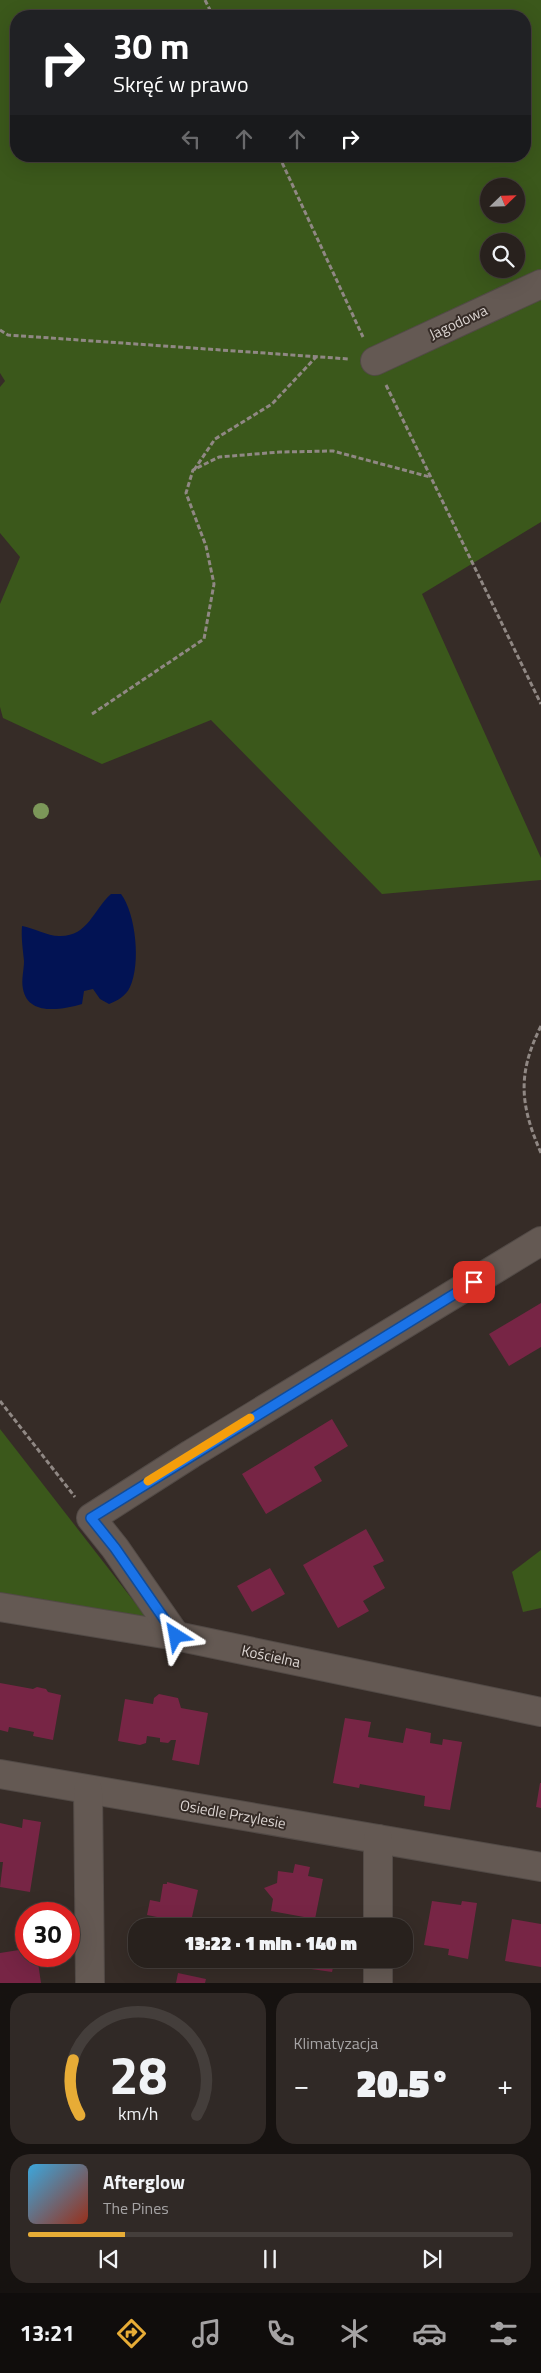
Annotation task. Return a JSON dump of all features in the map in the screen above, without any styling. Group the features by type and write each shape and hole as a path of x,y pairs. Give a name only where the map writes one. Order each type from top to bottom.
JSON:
{"street":[{"name":"Jagodowa","path":"375,361 541,284"},
{"path":"176,1636 115,1548 91,1518 207,1444 541,1241"},
{"name":"Kościelna","path":"0,1607 176,1636 541,1712"},
{"name":"Osiedle Przylesie","path":"0,1774 541,1867"},
{"path":"88,1790 90,1983"},
{"path":"378,1839 378,1918"},
{"path":"378,1968 378,1983"}],"path":[{"path":"282,162 430,477 541,704"},
{"path":"0,330 8,335 375,361"},
{"path":"92,714 204,639 214,584 206,546 186,493 193,470 215,439 272,404 316,357"},
{"path":"193,470 219,456 333,451 430,477"},
{"path":"541,1026 529,1050 523,1089 532,1133 541,1154"},
{"path":"0,1401 91,1518"}],"green space":[{"path":"0,0 541,0 541,522 422,594 541,858 541,880 382,894 211,720 102,764 3,718 0,707 0,604 20,557 0,533 0,387 5,381 0,373"},
{"path":"0,1429 150,1622 0,1600"},
{"path":"541,1550 541,1608 523,1612 512,1572"}],"shaded area":[{"path":"111,894 121,894 126,903 135,939 135,966 130,987 126,993 109,1004 100,999 93,989 84,991 82,1004 74,1006 46,1009 31,1004 26,998 22,986 24,961 22,926 54,936 69,935 83,927"}],"building":[{"path":"541,1303 541,1347 509,1366 489,1334"},
{"path":"332,1419 348,1446 314,1467 322,1481 266,1514 242,1474"},
{"path":"366,1529 384,1561 373,1566 385,1588 363,1601 369,1611 338,1628 303,1565"},
{"path":"270,1568 285,1594 252,1612 237,1586"},
{"path":"0,1683 33,1689 37,1687 61,1695 53,1740 33,1736 34,1732 9,1727 8,1732 0,1730"},
{"path":"159,1694 178,1698 181,1708 208,1713 199,1765 172,1760 176,1740 171,1740 168,1743 160,1742 160,1738 147,1736 146,1743 140,1745 118,1741 125,1699 153,1704 154,1698"},
{"path":"345,1718 371,1722 368,1737 403,1743 406,1728 431,1733 430,1743 442,1745 443,1739 462,1742 450,1810 424,1806 425,1796 360,1784 359,1788 333,1783"},
{"path":"541,1783 541,1808 536,1807"},
{"path":"23,1819 41,1822 30,1892 0,1887 3,1862 0,1862 0,1823 22,1828"},
{"path":"295,1864 310,1867 308,1876 323,1879 315,1918 271,1911 273,1899 264,1888 277,1883 278,1871 293,1873"},
{"path":"167,1882 198,1890 192,1918 157,1918 147,1915 150,1900 160,1902 163,1884 167,1884"},
{"path":"432,1901 461,1905 462,1901 477,1903 468,1959 448,1955 449,1949 424,1945"},
{"path":"512,1919 541,1924 541,1967 505,1961"},
{"path":"15,1951 15,1967 39,1967 41,1983 0,1983 0,1953"},
{"path":"304,1968 333,1968 332,1972"},
{"path":"178,1973 206,1979 205,1983 176,1983"}],"slow traffic":[{"path":"148,1481 250,1418"}],"route":[{"path":"176,1636 146,1591 91,1518 207,1444 474,1282"}]}
